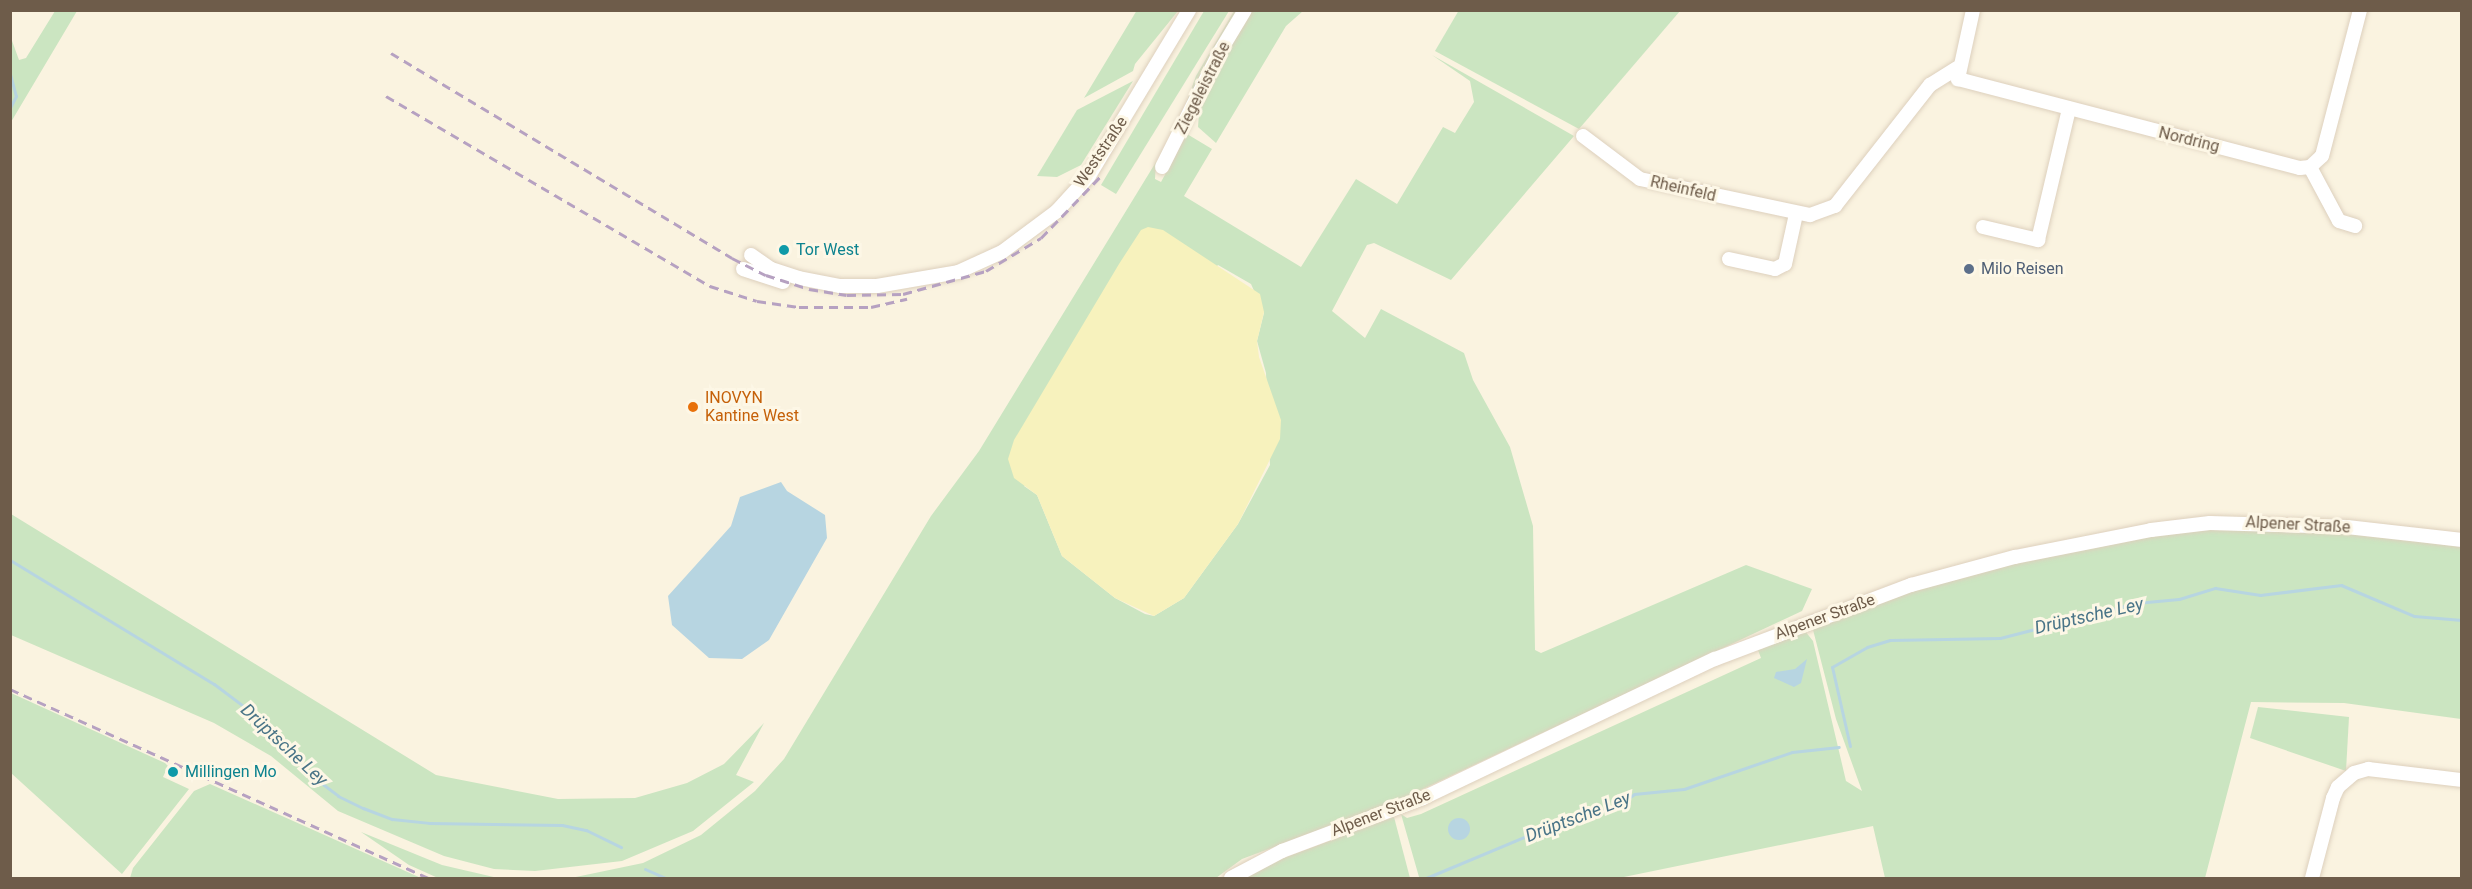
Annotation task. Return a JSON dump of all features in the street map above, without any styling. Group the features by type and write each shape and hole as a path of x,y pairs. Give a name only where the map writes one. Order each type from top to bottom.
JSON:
{"street":[{"name":"Weststraße","path":"752,255 781,272 840,286 918,282 958,272 1002,252 1034,230 1089,176 1189,10"},
{"name":"Ziegeleistraße","path":"1162,167 1219,53 1245,10"},
{"path":"1957,68 1973,10"},
{"path":"2355,226 2339,221 2310,167 2322,156 2360,10"},
{"name":"Nordring","path":"1957,68 1958,79 1970,84 2300,168 2310,167"},
{"name":"Rheinfeld","path":"1583,136 1640,179 1796,214 1810,215 1835,206 1930,85 1957,68"},
{"path":"1983,227 2038,240 2069,109"},
{"path":"1729,259 1775,269 1785,264 1796,214"},
{"name":"Weststraße","path":"743,269 826,292 840,286"},
{"name":"Alpener Straße","path":"1231,879 1282,850 1423,798 1715,659 1911,585 1992,563 2140,532 2210,523 2347,527 2462,540"},
{"path":"2312,879 2333,798 2338,787 2354,773 2368,769 2462,780"}],"green space":[{"path":"1137,10 1178,11 1135,64 1133,71 1084,98"},
{"path":"1459,10 1680,11 1579,129 1435,51"},
{"path":"55,11 77,11 11,122 11,38 19,60 26,58"},
{"path":"1204,11 1229,11 1116,194 1101,185"},
{"path":"1234,11 1239,11 1184,109 1196,76"},
{"path":"1251,11 1303,11 1286,26 1216,143 1198,127 1200,99"},
{"path":"1432,55 1574,136 1451,280 1374,243 1367,245 1332,311 1365,338 1381,309 1464,353 1473,380 1510,447 1533,526 1535,650 1541,653 1746,565 1812,589 1802,611 1393,803 1242,859 1216,878 571,878 643,863 701,835 755,791 784,759 931,516 979,451 1156,162 1155,179 1161,182 1187,134 1212,149 1184,196 1301,267 1356,179 1397,204 1443,127 1455,133 1474,102 1470,81","holes":["1218,265 1251,284 1264,313 1257,341 1266,373 1270,465 1238,524 1184,598 1154,616 1145,614 1115,598 1062,556 1037,495 1024,486"]},
{"path":"1133,81 1081,165 1057,177 1037,176 1077,110"},
{"path":"11,514 436,775 558,799 635,798 687,783 724,764 764,723 736,775 754,782 693,831 622,861 535,871 494,869 444,856 338,811 271,756 214,723 11,635"},
{"path":"2210,523 2461,540 2461,719 2344,703 2251,702 2205,878 1885,878 1873,826 1619,878 1414,878 1419,877 1401,814 1407,818 1421,814 1761,658 1758,650 1805,631 1813,641 1846,781 1862,791 1836,719 1811,622 1911,585"},
{"path":"11,693 165,763 168,766 163,777 189,789 122,874 11,773"},
{"path":"2258,707 2349,717 2346,771 2250,738"},
{"path":"210,784 421,878 130,878 133,868 194,791"},
{"path":"1394,817 1410,878 1242,878 1273,862"},
{"path":"361,832 442,865 498,878 438,878 409,865"}],"sand":[{"path":"1148,227 1163,230 1260,294 1264,312 1257,341 1259,357 1281,420 1280,439 1238,524 1184,598 1154,616 1115,598 1062,556 1037,495 1014,478 1008,459 1014,440 1119,264 1141,230"}],"water":[{"path":"781,482 787,491 825,515 827,538 769,640 742,659 709,658 672,625 668,596 731,526 740,497"},
{"path":"1807,659 1801,683 1794,687 1774,678 1776,672 1795,669"},
{"path":"1459,818 1467,821 1470,829 1467,837 1459,840 1451,837 1448,829 1451,821"}],"waterway":[{"name":"Drüptsche Ley","path":"10,74 16,96 10,108"},
{"name":"Drüptsche Ley","path":"10,560 214,684 243,706 308,773 338,796 363,808 392,819 429,823 562,825 586,830 621,847"},
{"name":"Drüptsche Ley","path":"1850,746 1832,667 1867,647 1890,640 2000,638 2136,603 2179,599 2215,588 2260,595 2341,585 2414,616 2462,620"},
{"name":"Drüptsche Ley","path":"1426,878 1548,827 1615,807 1634,794 1684,789 1792,752 1839,747"},
{"name":"Drüptsche Ley","path":"645,869 665,878"}],"railway":[{"path":"391,53 732,258 766,275 809,289 847,295 903,294 986,271 1041,238 1100,177"},
{"path":"386,96 710,286 757,301 799,307 871,307 907,299"},
{"path":"10,689 429,878"}],"place":[{"name":"Tor West","path":"784,250"},
{"name":"Milo Reisen","path":"1969,269"},
{"name":"INOVYN Kantine West","path":"693,407"},
{"name":"Millingen Mo","path":"173,772"}]}
